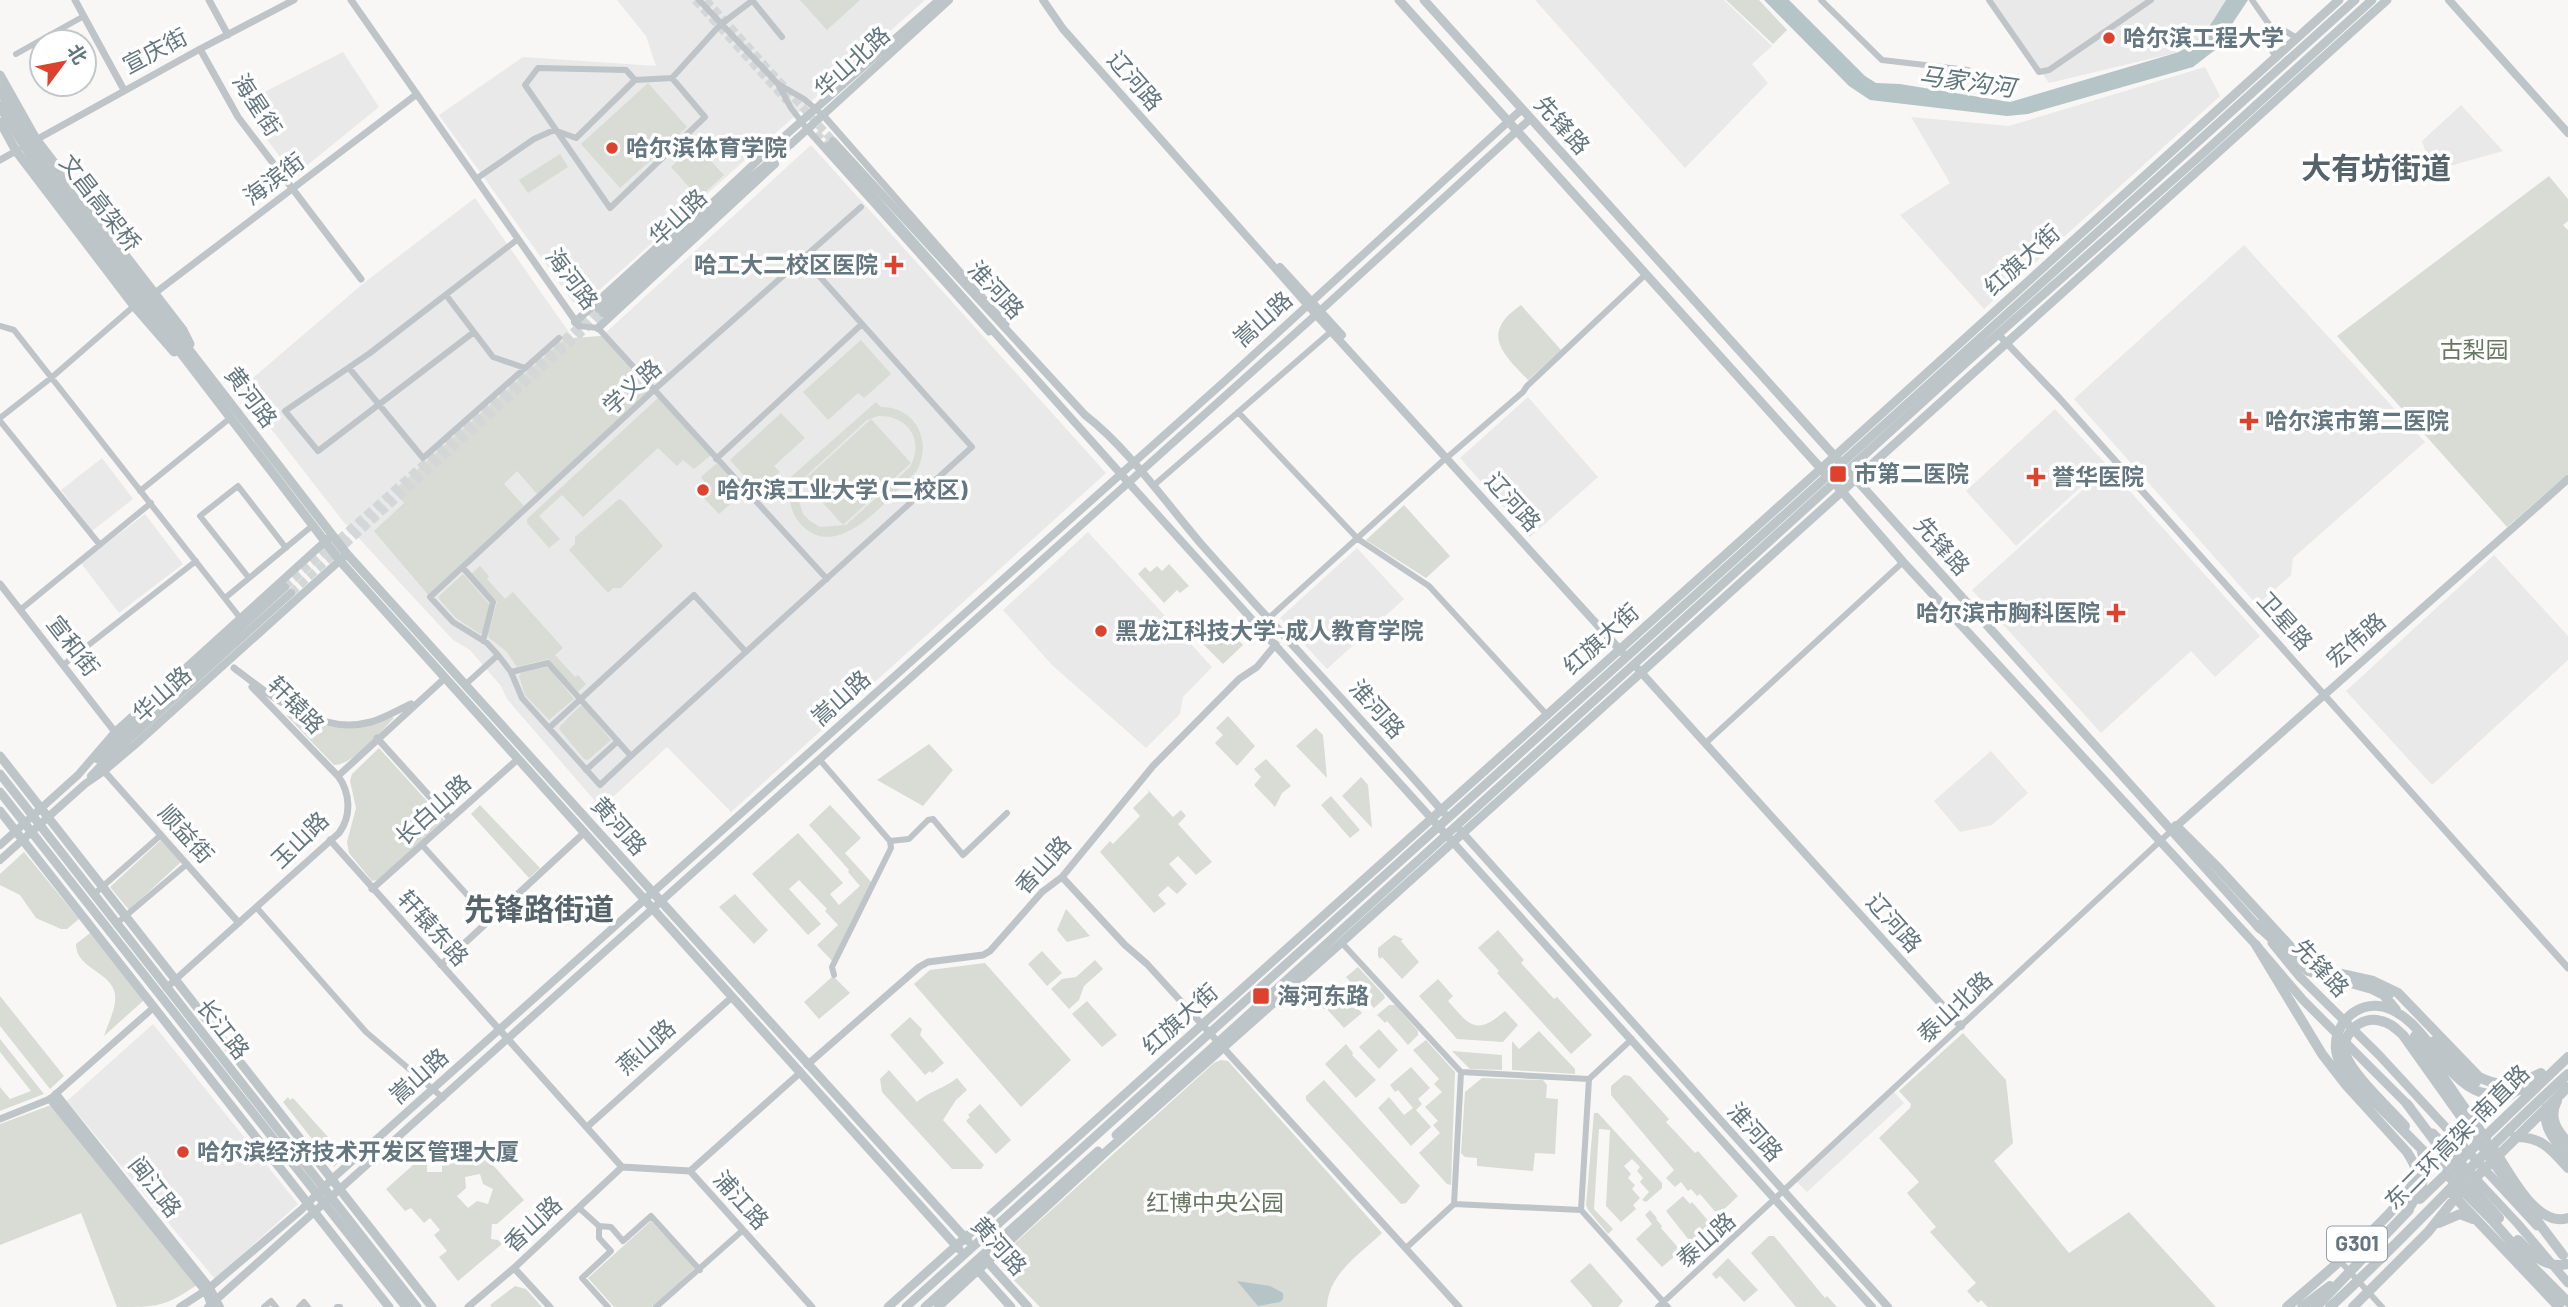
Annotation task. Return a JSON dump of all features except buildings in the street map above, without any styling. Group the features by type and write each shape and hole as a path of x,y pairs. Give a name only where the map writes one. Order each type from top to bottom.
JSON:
{"highway":[{"name":"文昌高架桥","path":"0,90 43,162 173,337"},
{"name":"文昌高架桥","path":"0,106 37,167 173,337"},
{"path":"2173,829 2217,867 2305,961 2326,971 2373,981 2398,993 2479,1077 2489,1083 2512,1085 2541,1076"},
{"path":"2257,925 2289,957 2308,971 2383,994 2399,1004 2467,1074 2493,1094"},
{"path":"2256,945 2322,1054 2346,1085 2407,1152 2416,1174 2428,1173 2499,1104 2541,1076 2568,1049"},
{"path":"2383,994 2533,1205 2543,1215 2552,1219 2568,1218"},
{"path":"2541,1076 2510,1093 2493,1094 2473,1089 2404,1018 2386,1007 2366,1007 2356,1011 2348,1017 2338,1032 2338,1059 2351,1078 2492,1220 2568,1302"},
{"path":"2406,1213 2422,1189 2426,1164 2420,1146 2410,1131 2354,1069 2345,1053 2350,1032 2363,1021 2379,1020 2392,1025 2403,1035 2527,1212 2566,1260 2554,1265 2541,1261 2530,1253 2445,1157 2407,1104"},
{"name":"东二环高架-南直路","path":"2316,1307 2541,1076 2568,1057"},
{"name":"东二环高架-南直路","path":"2330,1307 2369,1273 2494,1142 2560,1090 2568,1074"},
{"path":"2560,1090 2554,1106 2553,1123 2568,1143"},
{"path":"2560,1090 2545,1118 2555,1141 2568,1156"},
{"name":"G301","path":"2353,1307 2560,1090"},
{"path":"2494,1142 2512,1137 2529,1137 2547,1146 2568,1168"},
{"path":"2428,1173 2456,1198 2559,1307"},
{"name":"G301","path":"2287,1307 2340,1261 2398,1203 2411,1188 2416,1174"},
{"path":"2424,1233 2439,1216 2455,1210 2471,1210 2492,1220"},
{"path":"2424,1233 2445,1219 2460,1214 2468,1215 2481,1224"},
{"path":"2302,1307 2358,1265"},
{"path":"2339,1307 2369,1273"}],"main road":[{"name":"华山北路","path":"807,124 939,0"},
{"name":"华山北路","path":"820,112 950,0"},
{"name":"辽河路","path":"1043,0 1063,29 1310,303"},
{"name":"辽河路","path":"1049,0 1100,65 1333,330 1628,656 1709,740 1963,1024"},
{"name":"先锋路","path":"1399,0 1903,562 2256,945 2303,1000 2407,1104"},
{"name":"先锋路","path":"1424,0 2173,829 2299,975 2527,1212"},
{"name":"红旗大街","path":"925,1307 985,1259 1338,939 1463,833 1831,480 1842,463 2339,0"},
{"name":"红旗大街","path":"1842,463 2355,0"},
{"name":"红旗大街","path":"1842,463 1998,334 2372,0"},
{"name":"红旗大街","path":"888,1307 1621,647 1831,480 1856,479 2387,0"},
{"path":"2449,0 2568,133"},
{"name":"黄河路","path":"0,75 36,139 183,330 197,358 343,557 445,678 733,997 966,1238 1028,1307"},
{"name":"嵩山路","path":"180,1307 208,1290 308,1203 1310,303 1522,109"},
{"name":"嵩山路","path":"214,1305 1318,313 1530,119"},
{"name":"黄河路","path":"0,122 16,151 134,306 165,343 188,365"},
{"path":"771,148 807,124"},
{"name":"华山路","path":"771,148 601,311 790,145 807,124"},
{"name":"淮河路","path":"1872,1307 1128,482 831,144 1153,486 1269,619 1888,1307"},
{"path":"598,328 758,182 790,145"},
{"name":"华山路","path":"577,324 749,164 771,148"},
{"name":"黄河路","path":"173,337 197,358"},
{"name":"黄河路","path":"173,337 188,365 229,419 312,526 329,539"},
{"name":"红旗大街","path":"1338,939 1443,830 1553,723 1831,480"},
{"name":"宏伟路","path":"2173,829 2568,480"},
{"name":"华山路","path":"0,845 78,775 115,732 329,539"},
{"name":"黄河路","path":"343,557 466,684 662,901 1011,1307"},
{"name":"华山路","path":"0,860 85,784 231,665 343,557"},
{"path":"78,775 288,590 104,761 85,784"},
{"name":"辽河路","path":"1639,667 1963,1024"},
{"name":"红旗大街","path":"1452,821 1639,667"},
{"path":"0,756 36,812 48,818 104,887 432,1307"},
{"name":"长江路","path":"0,774 36,812 40,825 93,895 417,1307"},
{"name":"长江路","path":"0,792 406,1307"},
{"path":"0,811 389,1307"},
{"name":"红旗大街","path":"906,1307 1443,830"},
{"name":"闽江路","path":"53,1097 208,1290 214,1305"},
{"path":"2407,1104 2518,1224 2568,1283"},
{"name":"红旗大街","path":"938,1307 975,1267"}],"street":[{"path":"75,0 124,90"},
{"path":"209,0 228,34"},
{"name":"宣庆街","path":"0,160 280,3 294,0"},
{"name":"海河路","path":"351,0 577,324 598,328 827,579"},
{"path":"699,0 778,85 807,124 979,322 1019,360"},
{"path":"476,179 534,139 554,130 576,138 635,80 672,78 720,25 752,0 782,37"},
{"path":"1821,0 1882,60 1968,70"},
{"path":"1989,0 2039,72 2049,70 2151,0"},
{"path":"2252,0 2273,30 2269,45 2276,58"},
{"path":"16,54 84,16"},
{"path":"2273,30 2282,29 2297,38"},
{"name":"海星街","path":"200,49 238,117 361,279"},
{"path":"635,80 626,70 538,68 525,85 611,208 705,117 672,78"},
{"path":"778,85 820,112 994,309 1028,353"},
{"name":"海滨街","path":"155,293 417,94"},
{"name":"学义路","path":"483,641 463,630 430,597 655,389 861,207"},
{"path":"474,332 318,451 285,411 349,368 518,239"},
{"path":"463,568 493,602 483,641 511,672 522,698 600,785 972,447 804,259"},
{"path":"1260,626 1523,392 1646,274"},
{"path":"446,295 493,357 525,368"},
{"path":"100,545 0,419 134,306"},
{"path":"716,459 862,324"},
{"path":"0,326 14,330 241,619"},
{"path":"1153,486 1333,330"},
{"name":"卫星路","path":"1998,334 2060,399 2568,968"},
{"path":"349,368 423,458 559,338"},
{"path":"1238,412 1358,539 1429,586 1553,723"},
{"path":"140,491 229,419"},
{"path":"248,578 200,516 239,486 286,548"},
{"path":"20,610 151,503"},
{"path":"225,598 312,526"},
{"path":"63,665 196,561"},
{"path":"1709,740 1903,562"},
{"name":"宣和街","path":"0,584 115,732"},
{"path":"549,728 694,595 746,652"},
{"name":"香山路","path":"690,1171 919,967 928,962 983,955 990,951 1042,892 1062,877 1153,765 1239,679 1257,667 1276,644"},
{"path":"466,684 498,655"},
{"path":"511,672 548,663 631,756"},
{"path":"231,665 293,710 339,724 371,722 418,701"},
{"name":"轩辕路","path":"231,665 338,776"},
{"path":"338,776 445,678"},
{"path":"377,738 450,819"},
{"path":"586,770 618,741"},
{"name":"长白山路","path":"372,889 518,759"},
{"path":"819,759 890,841 891,848 832,967 834,975"},
{"name":"顺益街","path":"104,771 239,923"},
{"name":"玉山路","path":"166,988 342,830 348,816 346,792 338,776"},
{"path":"890,841 909,839 928,820 933,819 963,855 1007,813"},
{"name":"泰山北路","path":"1776,1199 1782,1190 2173,829"},
{"path":"440,965 585,832"},
{"path":"93,895 161,835"},
{"name":"轩辕东路","path":"330,840 508,1040"},
{"path":"422,845 489,919"},
{"path":"116,924 187,864"},
{"path":"1062,877 1147,964 1459,1307"},
{"path":"257,908 366,1032 443,1098"},
{"path":"1338,939 1461,1072 1589,1079"},
{"name":"燕山路","path":"587,1127 733,997"},
{"path":"0,1119 53,1097 153,1008"},
{"path":"1632,1039 1589,1079 1581,1210 1663,1305"},
{"path":"508,1040 622,1167"},
{"path":"1406,1248 1454,1204 1461,1072"},
{"path":"2541,1076 2560,1090"},
{"name":"香山路","path":"468,1307 622,1167"},
{"name":"浦江路","path":"622,1167 690,1171 812,1307"},
{"name":"泰山路","path":"1663,1305 1776,1199"},
{"path":"1454,1204 1581,1210"},
{"path":"579,1208 599,1226 611,1227 623,1241"},
{"path":"608,1307 582,1278 651,1216 700,1270"},
{"path":"599,1226 599,1238 611,1251"},
{"path":"656,1307 743,1230"},
{"path":"2340,1261 2371,1288 2382,1307"},
{"path":"514,1268 550,1307"},
{"path":"264,1307 271,1301 276,1307"},
{"path":"299,1307 304,1303 308,1307"}],"shaded area":[{"name":"哈尔滨体育学院","path":"617,0 925,0 578,309 439,115 523,57 656,66 646,36"},
{"path":"1535,0 1724,0 1772,46 1752,64 1768,83 1685,168"},
{"path":"1764,0 1789,0 1865,76 1876,83 1900,84 2010,102 2179,52 2201,37 2226,0 2248,0 2215,50 2193,67 2028,114 2007,116 1870,100 1849,86"},
{"name":"哈尔滨工程大学","path":"1990,0 2226,0 2205,34 2190,48 2049,83"},
{"path":"343,52 379,107 294,176 241,104"},
{"path":"2205,67 2220,96 1984,309 1900,215 1950,183 1911,117 2009,126"},
{"path":"2461,105 2503,151 2432,171 2422,141"},
{"name":"哈尔滨工业大学 (二校区)","path":"811,145 1106,473 731,812 667,747 601,808 507,699 501,686 470,650 453,640 342,520 240,389 365,282 475,198 573,338 602,336"},
{"name":"哈尔滨市第二医院","path":"2244,245 2425,442 2293,558 2291,575 2257,605 2074,399"},
{"path":"1528,397 1598,477 1530,537 1460,458"},
{"name":"誉华医院","path":"2055,409 2106,464 2016,546 1966,491"},
{"path":"102,458 133,499 92,531 61,490"},
{"name":"哈尔滨市胸科医院","path":"2108,467 2260,636 2215,677 2191,651 2101,733 1972,590"},
{"path":"145,514 183,564 119,613 81,563"},
{"name":"黑龙江科技大学-成人教育学院","path":"1088,532 1212,667 1183,697 1180,714 1146,748 1052,665 1003,610"},
{"path":"1357,548 1404,599 1327,669 1280,618"},
{"path":"2494,555 2568,636 2568,660 2432,785 2346,691"},
{"path":"1991,751 2028,793 1992,825 1960,832 1934,801"},
{"name":"哈尔滨经济技术开发区管理大厦","path":"153,1024 298,1204 215,1279 67,1101"},
{"path":"1892,1090 1904,1103 1807,1192 1797,1182 1855,1129"},
{"path":"1237,1281 1270,1286 1283,1293 1283,1299 1258,1306"}],"green space":[{"path":"800,0 860,0 827,30"},
{"path":"1726,0 1759,0 1787,30 1773,44"},
{"path":"648,83 687,127 620,188 581,144"},
{"path":"695,144 724,175 699,198 671,167"},
{"path":"560,154 568,167 528,193 519,180"},
{"name":"古梨园","path":"2549,176 2568,199 2568,221 2563,225 2568,230 2568,474 2507,527 2337,336"},
{"path":"1521,305 1561,350 1528,380 1504,352 1498,334 1508,315"},
{"path":"570,334 573,338 602,336 651,391 537,494 517,471 504,484 524,506 429,594 430,597 374,531 404,503 394,490"},
{"path":"861,340 891,374 864,398 858,393 828,420 803,392"},
{"path":"658,398 711,455 694,469 683,460 677,466 658,448 583,517 562,495 539,516 560,539 549,548 527,523 527,519"},
{"path":"876,402 881,407 904,413 912,420 922,439 921,461 916,472 861,524 845,533 829,537 814,534 799,522 784,483","holes":["878,416 898,420 911,431 916,447 910,467 846,525 820,527 810,521 803,514 797,495 804,478 867,420"]},
{"path":"781,413 805,438 774,466 780,472 759,492 730,460"},
{"path":"871,419 911,463 843,525 803,481"},
{"path":"717,463 744,492 719,514 701,495 708,487 701,477"},
{"path":"619,499 663,546 621,588 613,588 608,593 569,550 575,544 575,537"},
{"path":"1404,505 1450,556 1426,578 1366,540"},
{"path":"1169,564 1189,586 1180,593 1177,590 1164,603 1138,574 1145,567 1150,572 1157,566 1162,571"},
{"path":"480,566 489,576 487,579 505,599 513,592 563,648 555,655 575,677 578,675 586,684 578,692 548,659 517,667 506,651 489,638 497,602 471,574"},
{"path":"463,574 490,605 484,631 480,634 456,618 439,599"},
{"path":"1223,624 1243,645 1223,664 1193,634 1200,627 1205,632 1212,625 1217,630"},
{"path":"546,667 574,699 549,720 525,695 519,676 521,673"},
{"path":"583,706 611,740 588,760 584,759 559,729"},
{"path":"288,713 316,723 340,727 363,726 394,718 358,754 334,765 286,715"},
{"path":"1228,716 1255,746 1237,766 1215,743 1223,735 1216,728"},
{"path":"1316,728 1323,735 1327,778 1296,746"},
{"path":"929,744 953,770 923,806 877,780"},
{"path":"379,748 445,821 377,880 372,881 349,853 347,842 356,808 350,781 352,774"},
{"path":"1266,759 1291,786 1282,793 1275,807 1254,785 1261,777 1254,769"},
{"path":"1361,777 1368,785 1372,828 1342,796"},
{"path":"1146,788 1173,817 1181,810 1186,816 1178,824 1212,862 1196,875 1178,856 1169,864 1187,884 1177,894 1168,886 1158,895 1166,904 1154,913 1100,852 1110,841 1113,844 1140,816 1133,808 1149,792"},
{"path":"1331,796 1360,830 1350,838 1321,805"},
{"path":"480,805 540,868 529,878 471,814"},
{"path":"830,805 861,838 845,853 873,884 834,963 817,945 838,925 825,911 827,909 799,880 789,889 821,924 808,935 752,874 798,833 843,883 830,894 839,905 860,886 809,825"},
{"path":"161,840 181,862 129,910 110,887"},
{"path":"24,852 79,919 67,929 36,918 20,895 0,885 0,874"},
{"path":"735,894 768,930 754,944 719,907"},
{"path":"1066,909 1090,936 1067,942 1057,930"},
{"path":"1498,930 1524,960 1521,963 1592,1035 1571,1054 1497,973 1499,971 1478,948"},
{"path":"90,933 144,1000 104,1036 113,1010 115,994 107,980 87,965 78,952 76,944"},
{"path":"1394,935 1403,939 1401,941 1419,962 1402,979 1378,956 1378,948"},
{"path":"1042,951 1062,973 1047,986 1028,964"},
{"path":"1095,960 1103,969 1084,986 1079,1000 1069,1009 1051,989 1062,979 1076,977"},
{"path":"985,963 1071,1060 1021,1107 914,984 930,970"},
{"path":"1358,967 1384,995 1385,998 1374,1008 1346,977"},
{"path":"833,976 850,993 819,1019 804,1002"},
{"path":"1438,979 1453,996 1448,1001 1468,1022 1474,1025 1487,1024 1505,1011 1518,1025 1503,1042 1457,1039 1419,996"},
{"path":"1335,986 1344,988 1341,990 1362,1013 1344,1028 1321,1006 1321,999"},
{"path":"0,996 64,1076 50,1089 0,1026"},
{"path":"1087,1001 1117,1035 1102,1047 1072,1014"},
{"path":"1389,1005 1395,1005 1418,1031 1418,1035 1408,1045 1387,1021 1385,1023 1377,1015"},
{"path":"910,1017 922,1029 920,1035 944,1063 932,1073 930,1071 925,1075 890,1035"},
{"path":"1379,1029 1398,1050 1379,1069 1359,1047"},
{"path":"1539,1031 1575,1069 1575,1074 1512,1070 1512,1041 1519,1049"},
{"path":"1963,1033 2006,1080 2013,1143 1994,1161 2069,1253 2129,1212 2216,1307 1988,1307 1981,1300 1978,1303 1967,1291 1976,1283 1930,1232 1936,1227 1907,1193 1919,1182 1879,1138 1910,1108 1911,1104 1899,1091"},
{"path":"0,1039 44,1094 0,1111 0,1087 10,1099 31,1091 0,1052"},
{"path":"1426,1040 1455,1072 1451,1185 1447,1184 1419,1153 1440,1133 1433,1125 1438,1121 1425,1107 1442,1092 1434,1084 1439,1079 1413,1050"},
{"path":"1346,1044 1352,1055 1376,1080 1356,1098 1325,1064"},
{"path":"1452,1051 1502,1055 1502,1070 1470,1069"},
{"name":"红博中央公园","path":"1228,1061 1382,1233 1339,1275 1333,1284 1327,1307 1040,1307 1009,1275 1003,1259 1006,1251 1214,1063"},
{"path":"1411,1067 1430,1088 1418,1099 1422,1104 1416,1110 1431,1127 1411,1146 1378,1108 1389,1097 1404,1115 1413,1108 1398,1090 1395,1092 1390,1085"},
{"path":"889,1070 917,1102 957,1078 967,1090 956,1100 943,1120 984,1165 981,1169 952,1169 882,1092 880,1079"},
{"path":"1624,1075 1630,1076 1669,1119 1666,1122 1695,1153 1698,1151 1738,1196 1718,1215 1700,1194 1697,1196 1691,1189 1688,1191 1681,1182 1675,1187 1666,1178 1674,1170 1611,1095 1611,1086"},
{"path":"1482,1078 1543,1080 1547,1085 1546,1098 1558,1099 1555,1154 1535,1153 1533,1171 1477,1166 1477,1158 1465,1157 1461,1153 1465,1092"},
{"path":"1324,1080 1420,1186 1406,1203 1401,1204 1306,1100 1306,1096"},
{"path":"288,1097 290,1100 293,1098 345,1156 334,1167 283,1102"},
{"path":"980,1104 1011,1140 996,1154 966,1121 970,1117 968,1115"},
{"path":"51,1105 197,1285 168,1302 142,1307 117,1307 81,1213 0,1245 0,1124"},
{"path":"1594,1113 1598,1113 1662,1183 1662,1188 1646,1202 1642,1200 1649,1192 1640,1182 1643,1178 1637,1171 1640,1167 1632,1159 1624,1166 1631,1174 1628,1178 1635,1185 1632,1189 1640,1198 1633,1205 1636,1209 1621,1222 1606,1206 1610,1130 1599,1129 1594,1209 1613,1229 1608,1234 1586,1205"},
{"path":"471,1140 524,1200 497,1224 492,1224 491,1239 502,1244 458,1281 439,1257 447,1251 434,1235 440,1230 430,1218 424,1223 411,1208 405,1211 386,1189 421,1158 427,1164 427,1172 442,1172 442,1166","holes":["480,1174 483,1184 493,1189 488,1204 477,1201 468,1208 457,1196 466,1188 465,1177"]},
{"path":"1683,1196 1690,1204 1692,1202 1711,1224 1714,1222 1720,1229 1694,1251 1690,1246 1692,1244 1666,1211"},
{"path":"1650,1210 1681,1251 1662,1267 1636,1239 1652,1224 1645,1215"},
{"path":"651,1221 695,1268 652,1307 614,1307 588,1278"},
{"path":"1769,1236 1774,1236 1825,1298 1827,1296 1837,1307 1796,1307 1751,1253"},
{"path":"1728,1258 1758,1290 1744,1302 1720,1276 1716,1279 1712,1274"},
{"path":"1590,1263 1623,1301 1618,1307 1593,1307 1570,1281"},
{"path":"515,1286 526,1289 542,1307 490,1305"}],"tunnel":[{"path":"695,0 787,101"},
{"path":"706,0 833,141"},
{"path":"808,124 828,146"},
{"path":"285,587 599,309"},
{"path":"291,593 603,313"}],"place":[{"name":"哈尔滨工程大学","path":"2109,38"},
{"name":"哈尔滨体育学院","path":"612,148"},
{"name":"哈工大二校区医院","path":"894,265"},
{"name":"哈尔滨市第二医院","path":"2249,421"},
{"name":"市第二医院","path":"1838,474"},
{"name":"誉华医院","path":"2036,477"},
{"name":"哈尔滨工业大学 (二校区)","path":"703,490"},
{"name":"哈尔滨市胸科医院","path":"2116,613"},
{"name":"黑龙江科技大学-成人教育学院","path":"1101,631"},
{"name":"海河东路","path":"1261,996"},
{"name":"哈尔滨经济技术开发区管理大厦","path":"183,1152"}],"district":[{"name":"大有坊街道","path":"2376,169"},
{"name":"先锋路街道","path":"539,910"}],"water label":[{"name":"马家沟河","path":"1967,82"}]}
